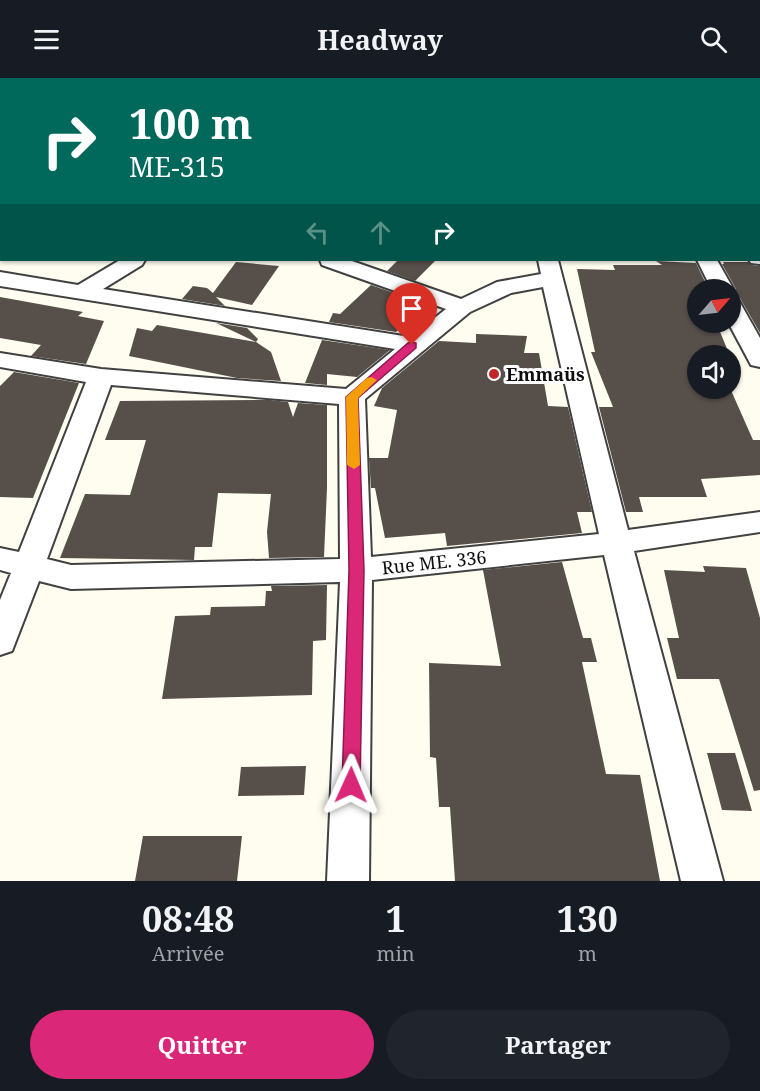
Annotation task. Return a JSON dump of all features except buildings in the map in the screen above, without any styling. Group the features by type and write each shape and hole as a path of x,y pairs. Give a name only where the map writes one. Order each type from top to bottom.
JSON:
{"street":[{"path":"84,291 132,261"},
{"path":"333,261 462,307"},
{"path":"708,261 717,279"},
{"path":"0,360 101,377 352,397 412,345 462,307 550,269 616,543 702,881"},
{"path":"0,279 412,345"},
{"path":"741,325 760,360"},
{"path":"0,642 101,377"},
{"path":"348,881 357,570 352,397"},
{"name":"Rue ME. 336","path":"0,559 31,565 71,577 357,570 616,543 760,522"}],"slow traffic":[{"path":"354,465 352,397 371,380"}],"place":[{"name":"Emmaüs","path":"494,374"}],"route":[{"path":"351,785 357,570 352,397 412,345"}]}
